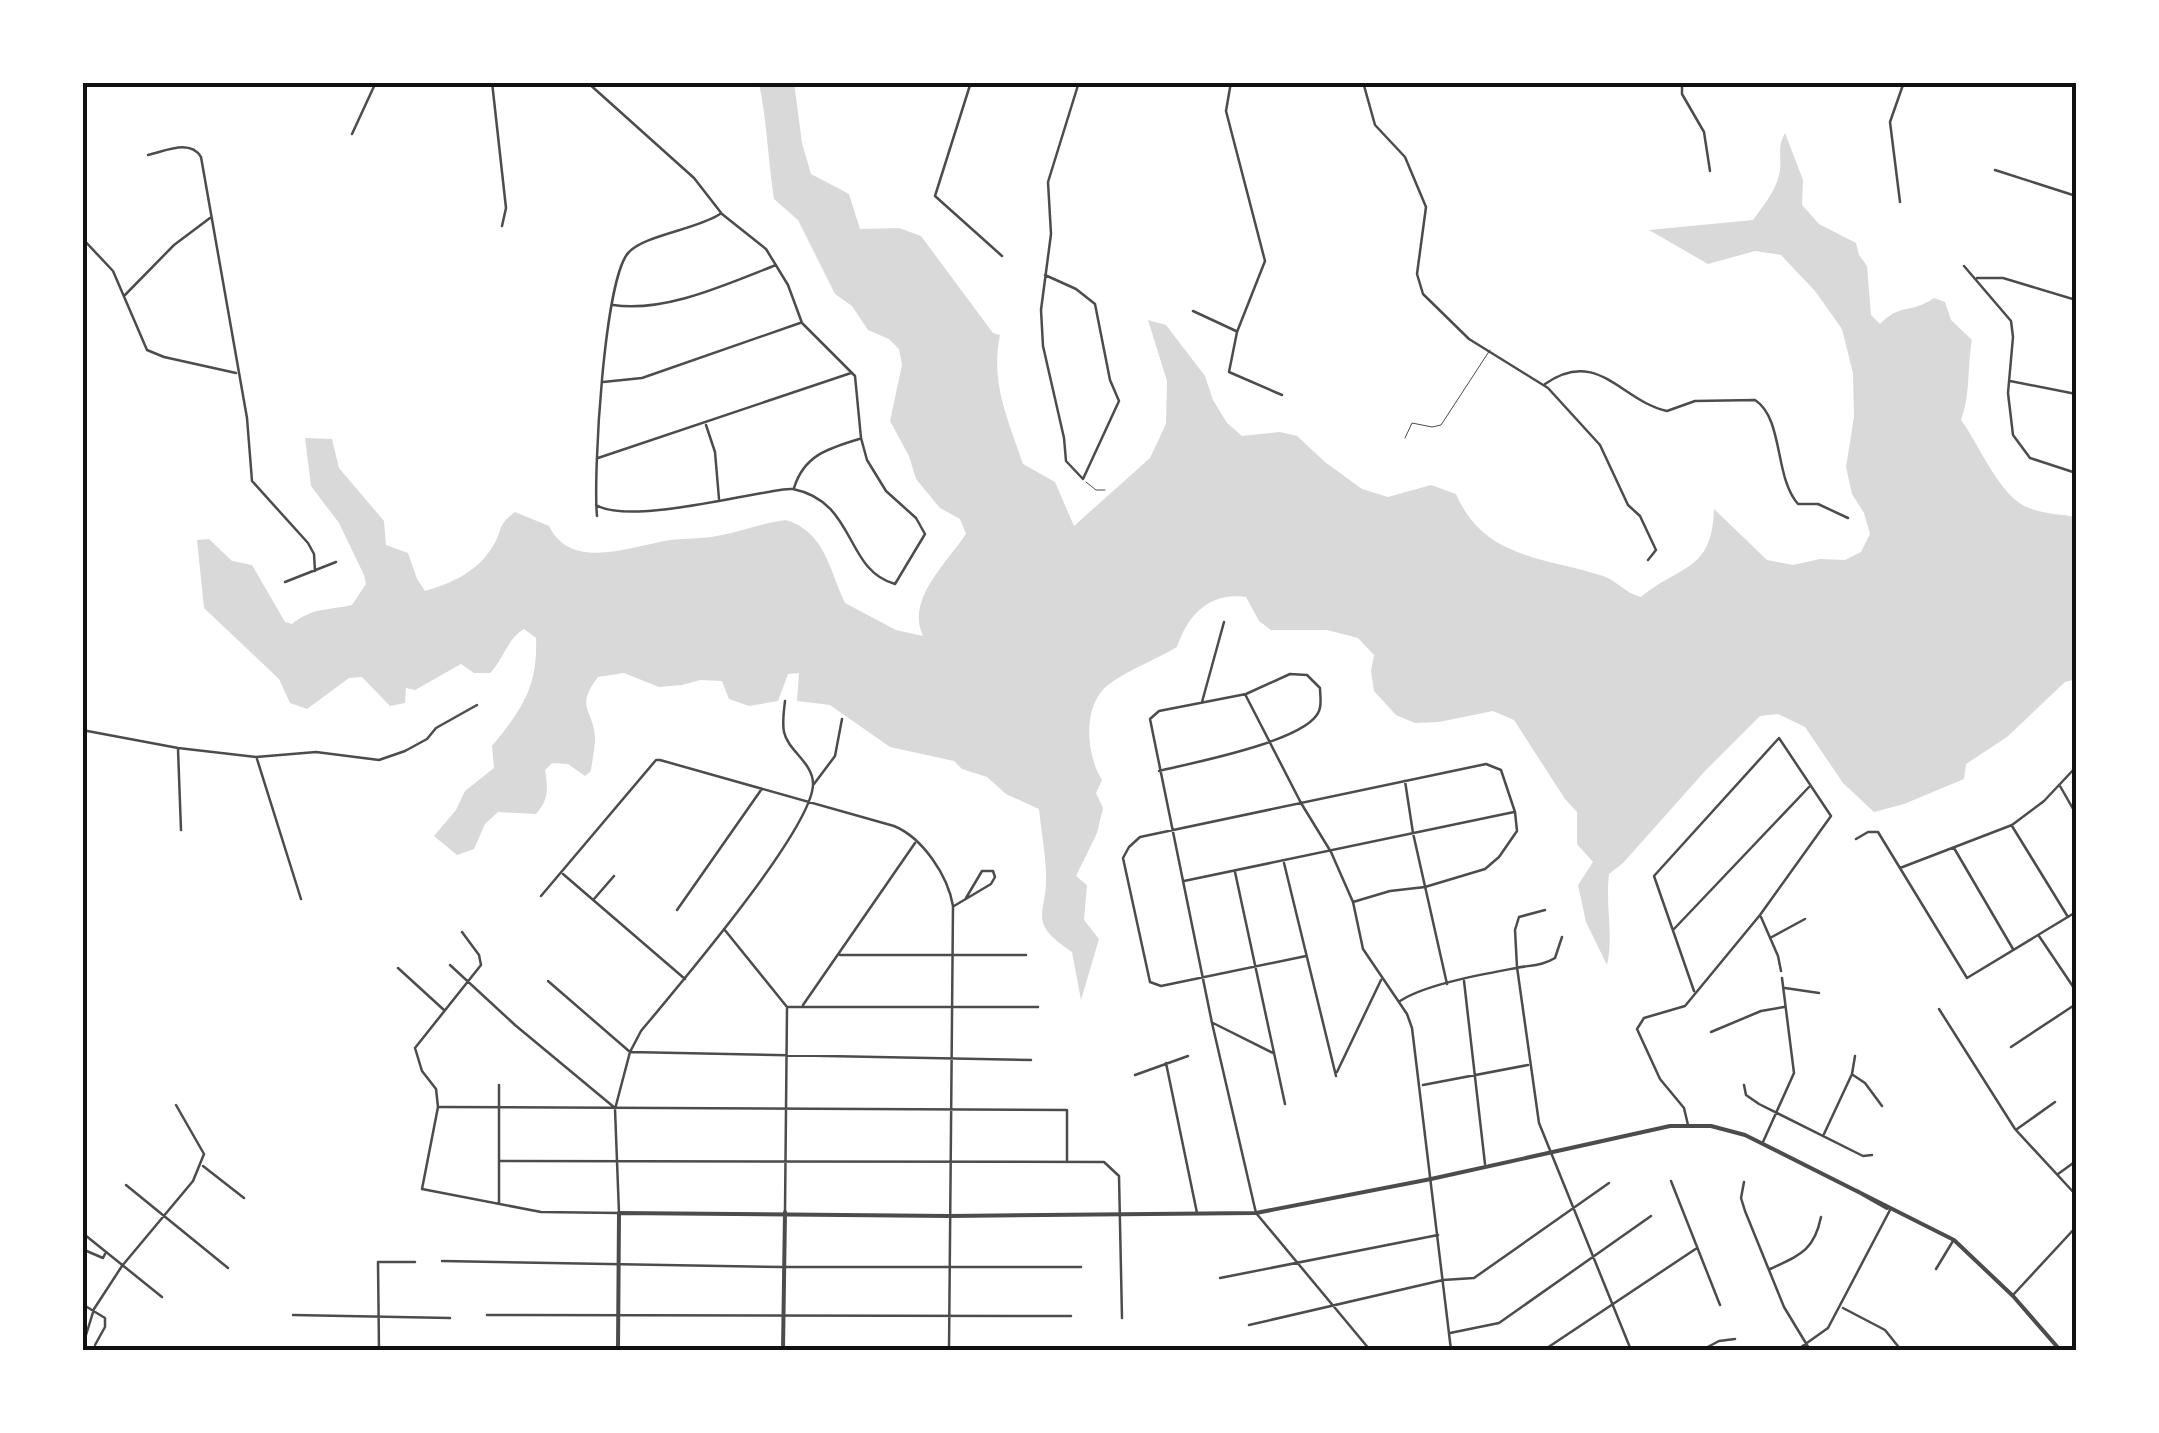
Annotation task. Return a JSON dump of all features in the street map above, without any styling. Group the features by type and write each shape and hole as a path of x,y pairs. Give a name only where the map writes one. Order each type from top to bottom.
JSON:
{"street":[{"path":"352,134 376,82"},
{"path":"492,82 506,208 502,226"},
{"path":"587,82 694,178 722,214 756,240 777,264 802,323 852,372 858,386 861,438 879,482 925,530 922,544 895,584 870,572 833,510 793,490 633,512 609,512 596,506"},
{"path":"970,82 935,196 1002,256"},
{"path":"1045,275 1076,289 1095,304 1110,380 1119,401 1083,479 1066,460 1050,380 1042,310 1045,275 1051,234 1048,182 1079,82"},
{"path":"1232,82 1226,111 1265,261 1237,332 1229,372 1282,395"},
{"path":"1363,82 1376,125 1405,157 1426,207 1416,274 1423,294 1453,325 1544,385 1600,445 1628,505 1640,516 1656,550 1648,560"},
{"path":"1682,82 1682,94 1704,132 1710,171"},
{"path":"1900,202 1890,122 1904,82"},
{"path":"148,155 189,146 196,150 203,166 239,373 253,484 308,544 314,554 315,571"},
{"path":"1995,170 2076,196"},
{"path":"597,516 601,382 622,262 629,251 722,214"},
{"path":"124,296 174,245 212,218"},
{"path":"82,238 110,266 150,353 239,373"},
{"path":"613,305 662,305 777,264"},
{"path":"1964,266 2012,321 2009,419 2023,452 2042,464 2076,473"},
{"path":"1976,279 2003,278 2076,300"},
{"path":"1192,311 1237,332"},
{"path":"601,382 642,378 802,323"},
{"path":"1544,385 1559,376 1583,371 1596,373 1660,410 1695,401 1755,400 1768,412 1788,493 1798,504 1818,504 1848,518"},
{"path":"598,458 852,372"},
{"path":"2009,381 2076,394"},
{"path":"706,423 715,452 719,500"},
{"path":"793,490 799,473 812,458 861,438"},
{"path":"285,582 336,562"},
{"path":"1202,702 1224,622"},
{"path":"1159,771 1272,743 1313,721 1321,709 1320,688 1307,675 1290,674 1246,694 1150,716 1159,771 1202,978 1256,1213 1369,1350"},
{"path":"1246,694 1301,803 1330,850 1353,902 1362,949 1400,1003 1412,1028 1450,1350"},
{"path":"618,1350 615,1108 630,1052 641,1031 762,876 810,802 811,772 784,734 785,701"},
{"path":"82,730 178,748 256,757 316,752 379,760 416,745 436,728 477,705"},
{"path":"813,786 836,756 842,719"},
{"path":"1688,1125 1684,1108 1660,1079 1637,1029 1644,1018 1684,1006 1760,915 1831,816 1779,738 1654,876 1694,990"},
{"path":"178,748 181,830"},
{"path":"256,757 301,899"},
{"path":"541,896 656,760 894,826 905,830 916,842 941,872 950,888 953,906 949,1350"},
{"path":"1306,956 1161,986 1150,982 1123,858 1129,847 1140,837 1405,780 1486,764 1502,770 1517,830 1499,857 1485,869 1426,888 1390,891 1353,902"},
{"path":"1900,868 2012,824 2044,801 2076,767"},
{"path":"1405,780 1412,833 1447,984"},
{"path":"2060,784 2076,814"},
{"path":"1674,929 1810,786"},
{"path":"677,910 762,788"},
{"path":"1182,881 1515,812"},
{"path":"2012,824 2069,917"},
{"path":"1856,840 1868,832 1878,832 1968,978 2076,912"},
{"path":"802,1006 916,842"},
{"path":"1952,846 2014,950"},
{"path":"1284,860 1336,1076 1382,979"},
{"path":"1235,870 1285,1104"},
{"path":"953,906 966,898 982,871 993,871 994,882 966,898"},
{"path":"562,873 685,978"},
{"path":"593,900 614,876"},
{"path":"1545,910 1519,918 1515,930 1539,1123 1631,1350"},
{"path":"1760,915 1781,971"},
{"path":"1768,938 1804,920"},
{"path":"723,928 787,1007 783,1350"},
{"path":"462,932 481,965 415,1048 422,1070 436,1089 438,1107 422,1189 541,1212 949,1216 1256,1213 1430,1180 1642,1131 1688,1125 1733,1130 1881,1208 1890,1208 1954,1240 2013,1296 2060,1350"},
{"path":"2038,934 2076,992"},
{"path":"1400,1003 1418,991 1544,964 1555,958 1562,937"},
{"path":"838,955 1026,955"},
{"path":"450,965 615,1108"},
{"path":"398,968 445,1010"},
{"path":"1762,1143 1794,1073 1782,978"},
{"path":"1464,981 1485,1166"},
{"path":"548,982 630,1052 1031,1060"},
{"path":"1784,988 1819,994"},
{"path":"2012,1048 2076,1004"},
{"path":"787,1007 1038,1007"},
{"path":"1711,1032 1761,1010 1786,1007"},
{"path":"1939,1009 2016,1130 2076,1195"},
{"path":"1212,1023 1275,1053"},
{"path":"1135,1075 1188,1056"},
{"path":"1823,1136 1852,1074 1855,1056"},
{"path":"1166,1062 1197,1214"},
{"path":"1420,1085 1530,1064"},
{"path":"1852,1074 1865,1083 1882,1106"},
{"path":"499,1085 500,1204"},
{"path":"1744,1086 1746,1095 1862,1156 1872,1156"},
{"path":"2016,1130 2055,1102"},
{"path":"83,1347 94,1309 122,1266 202,1165 204,1154 176,1105"},
{"path":"438,1107 1067,1110 1067,1161"},
{"path":"500,1160 1104,1162 1116,1171 1122,1215 1122,1318"},
{"path":"2056,1175 2076,1161"},
{"path":"202,1165 244,1198"},
{"path":"1670,1181 1720,1305"},
{"path":"1744,1182 1744,1208 1784,1307 1810,1350"},
{"path":"1249,1325 1443,1280 1474,1278 1609,1183"},
{"path":"126,1185 228,1268"},
{"path":"1797,1350 1828,1328 1890,1208"},
{"path":"1449,1333 1499,1323 1651,1216"},
{"path":"1769,1269 1810,1247 1817,1238 1821,1217"},
{"path":"2013,1296 2076,1226"},
{"path":"82,1241 86,1235 162,1297"},
{"path":"1220,1278 1438,1235"},
{"path":"1936,1269 1954,1240"},
{"path":"1544,1350 1697,1248"},
{"path":"82,1249 103,1258 106,1253"},
{"path":"442,1261 1081,1267"},
{"path":"379,1350 378,1262 416,1262"},
{"path":"82,1304 106,1318 95,1344"},
{"path":"1841,1308 1885,1330 1902,1350"},
{"path":"292,1315 450,1318"},
{"path":"486,1315 1071,1316"},
{"path":"1702,1350 1735,1339"},
{"path":"1362,1350 1369,1350"}],"lane":[{"path":"1405,438 1412,423 1442,425 1490,350"},
{"path":"1083,479 1096,490 1104,490"}],"shaded area":[{"path":"794,82 802,143 811,174 849,194 860,229 899,228 921,236 993,333 1000,335 999,385 1023,464 1055,482 1074,526 1150,458 1166,424 1167,381 1148,320 1166,325 1205,376 1227,423 1242,436 1280,432 1297,436 1362,489 1388,497 1431,485 1456,494 1482,531 1499,543 1517,552 1606,577 1641,597 1701,556 1712,530 1714,509 1767,560 1793,565 1820,559 1845,560 1861,552 1870,534 1864,513 1852,494 1846,467 1854,417 1853,373 1842,329 1815,291 1781,255 1755,251 1708,264 1649,230 1753,220 1777,181 1785,133 1803,180 1802,205 1819,224 1856,243 1867,266 1871,315 1880,324 1894,313 1934,298 1945,302 1951,320 1972,340 1961,420 1991,469 2018,502 2040,512 2076,517 2076,679 2065,682 2007,737 1966,764 1964,779 1874,812 1843,783 1805,727 1778,714 1760,716 1609,874 1607,965 1586,922 1578,885 1593,862 1577,844 1577,812 1514,720 1493,711 1415,723 1396,715 1374,691 1374,655 1358,638 1327,630 1271,630 1259,621 1246,597 1222,598 1202,608 1187,625 1177,647 1108,685 1094,705 1090,744 1102,780 1096,793 1103,808 1097,833 1076,876 1087,885 1084,920 1099,939 1081,1000 1072,952 1048,932 1042,916 1046,872 1039,809 1006,794 987,777 962,769 954,761 890,747 830,705 797,701 799,673 788,674 778,701 749,706 729,699 722,681 700,680 659,687 624,673 598,677 586,703 595,738 591,771 585,776 568,764 552,763 545,770 546,794 536,814 498,812 485,824 474,849 457,855 434,836 456,810 465,791 494,768 492,746 520,708 531,684 536,638 524,629 513,638 490,673 474,673 461,664 415,690 406,688 405,703 390,706 362,677 349,678 307,709 290,703 279,679 204,608 197,540 209,539 232,561 252,565 285,622 292,624 312,613 352,605 366,584 364,575 339,523 311,486 305,438 332,439 339,468 384,521 386,545 408,553 425,591 455,580 480,562 502,525 515,512 549,526 559,540 587,552 711,537 786,520 818,543 845,603 896,630 923,636 919,623 924,596 966,534 960,519 940,508 916,479 909,456 890,421 902,365 899,349 889,339 868,330 852,306 835,294 798,220 774,199 759,83"}]}
